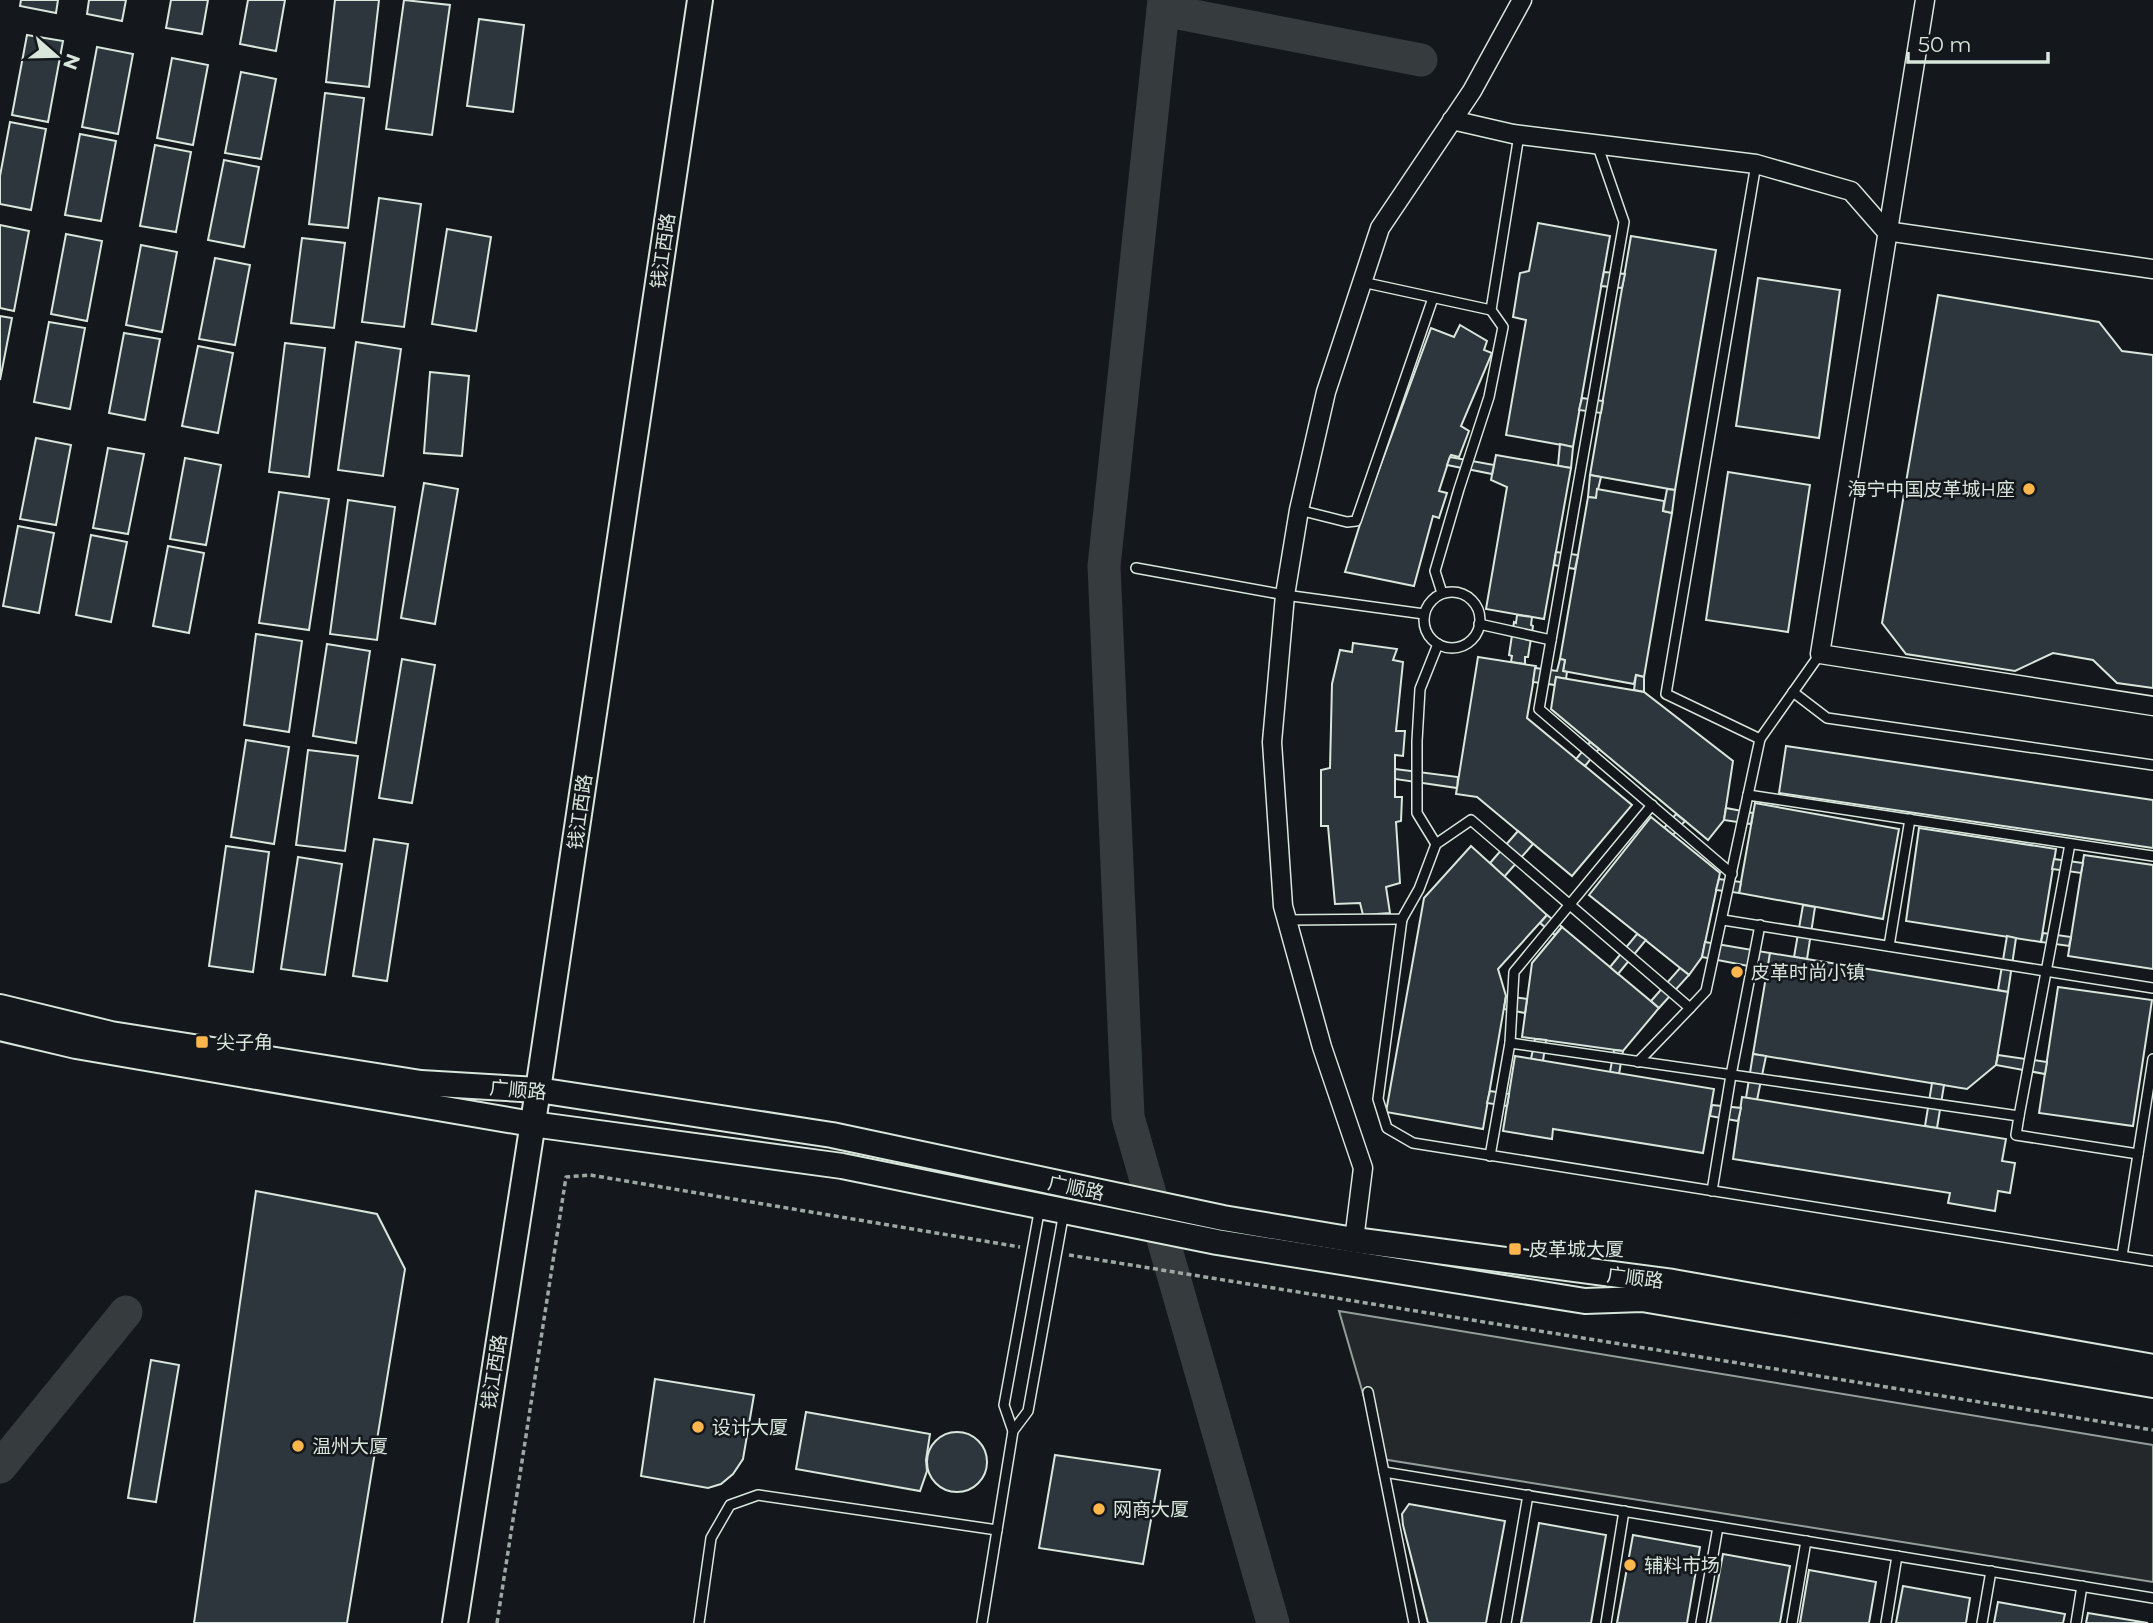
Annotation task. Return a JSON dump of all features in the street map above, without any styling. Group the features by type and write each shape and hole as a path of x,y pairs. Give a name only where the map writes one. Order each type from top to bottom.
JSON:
{"main road":[{"name":"钱江西路","path":"455,1623 538,1090 700,0"},
{"name":"广顺路","path":"0,1007 111,1034 421,1083 538,1090 832,1135 1223,1217 1354,1240 1673,1282 2153,1367"},
{"name":"广顺路","path":"0,1028 89,1048 532,1124 842,1166 1217,1242 1585,1301 1642,1299 2153,1385"}],"street":[{"path":"1354,1240 1363,1168 1322,1047 1283,906 1272,741 1285,595 1299,510 1326,392 1380,228 1472,91 1522,0"},
{"path":"1925,0 1819,654 2153,706"},
{"path":"1452,120 1519,135 1756,164 1852,191 1886,231 2153,269"}],"lane":[{"path":"1491,310 1519,135"},
{"path":"1597,144 1624,222 1539,709 1732,874"},
{"path":"1756,164 1666,694 1760,739"},
{"path":"1362,282 1491,310 1503,327 1489,397 1435,571 1442,593"},
{"path":"1299,510 1347,522 1356,521 1433,298"},
{"path":"1136,568 1285,595 1424,614"},
{"path":"1442,593 1461,593 1475,605 1479,624 1476,632 1464,644 1455,647 1438,644 1427,632 1424,614 1427,606 1442,593"},
{"path":"1479,624 1551,640"},
{"path":"1436,844 1417,813 1417,741 1420,689 1438,644"},
{"path":"1638,1062 1706,991 1760,739 1819,654"},
{"path":"1793,692 1827,718 2153,765"},
{"path":"1748,795 2153,856"},
{"path":"1490,1156 1510,1043 1514,972 1652,805"},
{"path":"1889,946 1910,819"},
{"path":"1690,1008 1471,820 1436,844 1419,889 1402,919 1378,1099 1387,1128 1413,1143 2153,1261"},
{"path":"2070,844 2016,1135 2138,1154"},
{"path":"1287,920 1402,919"},
{"path":"1723,920 2153,988"},
{"path":"1712,1191 1760,925"},
{"path":"1510,1043 2018,1116"},
{"path":"2122,1256 2153,1059"},
{"path":"1013,1431 1004,1405 1044,1181"},
{"path":"982,1623 1013,1431 1028,1411 1069,1186"},
{"path":"1368,1392 1414,1623"},
{"path":"1384,1472 2153,1598"},
{"path":"699,1623 711,1538 730,1506 758,1495 997,1530"},
{"path":"1506,1623 1528,1495"},
{"path":"1606,1623 1624,1511"},
{"path":"1701,1623 1718,1527"},
{"path":"1792,1623 1806,1541"},
{"path":"1886,1623 1897,1556"},
{"path":"1982,1623 1991,1571"},
{"path":"2076,1623 2082,1586"}],"path":[{"path":"497,1623 566,1177 590,1175 1032,1249"},
{"path":"1056,1253 2153,1430"}],"shaded area":[{"path":"1339,1311 2153,1445 2153,1582 1382,1459"}],"building":[{"path":"21,0 58,0 56,13 20,6"},
{"path":"89,0 126,0 122,21 87,14"},
{"path":"171,0 208,0 202,34 166,28"},
{"path":"248,0 285,0 276,51 240,44"},
{"path":"335,0 379,0 369,87 326,82"},
{"path":"404,0 450,5 432,135 386,129"},
{"path":"479,19 524,25 513,112 467,106"},
{"path":"27,35 63,41 48,122 12,115"},
{"path":"97,47 133,54 118,134 82,127"},
{"path":"172,58 208,65 193,145 157,138"},
{"path":"241,72 276,79 261,159 225,153"},
{"path":"325,93 364,98 348,228 309,224"},
{"path":"10,122 46,129 31,210 0,204 0,176"},
{"path":"80,134 116,141 101,221 65,215"},
{"path":"155,145 191,152 176,232 140,226"},
{"path":"224,160 259,167 244,247 208,240"},
{"path":"379,198 421,204 404,327 362,322"},
{"path":"1538,223 1610,236 1573,447 1506,435 1526,320 1513,317 1520,273 1529,271"},
{"path":"0,225 29,231 14,311 0,308"},
{"path":"447,229 491,237 476,331 432,324"},
{"path":"66,234 102,241 87,321 51,314"},
{"path":"1631,236 1716,250 1675,490 1590,475"},
{"path":"302,238 345,243 334,328 291,323"},
{"path":"141,245 177,252 162,332 126,325"},
{"path":"215,258 250,265 235,345 199,339"},
{"path":"1604,272 1625,274 1622,288 1601,286"},
{"path":"1758,278 1840,290 1819,438 1736,426"},
{"name":"海宁中国皮革城H座","path":"1938,295 2099,322 2122,351 2153,355 2153,688 2117,683 2093,660 2053,653 2015,671 1906,654 1882,623"},
{"path":"0,316 12,318 0,380"},
{"path":"49,322 85,328 70,409 34,402"},
{"path":"1460,325 1487,341 1484,350 1492,353 1461,426 1469,431 1459,457 1450,457 1439,491 1447,493 1439,518 1433,516 1414,586 1345,572 1366,505 1431,328 1454,337"},
{"path":"124,333 160,339 145,420 109,413"},
{"path":"356,342 401,349 383,476 338,470"},
{"path":"285,343 325,348 309,477 269,472"},
{"path":"198,346 233,353 218,433 182,426"},
{"path":"430,372 469,376 462,456 424,453"},
{"path":"1582,398 1603,401 1601,413 1579,410"},
{"path":"36,438 71,445 56,525 20,519"},
{"path":"1560,444 1573,447 1571,468 1558,466"},
{"path":"108,448 144,454 128,534 93,528"},
{"path":"1496,455 1571,468 1544,619 1486,609 1507,487 1491,480"},
{"path":"1450,457 1494,465 1492,474 1447,465"},
{"path":"185,458 221,465 206,545 170,539"},
{"path":"1728,472 1810,485 1788,632 1706,620"},
{"path":"1590,475 1601,477 1596,498 1588,497"},
{"path":"424,483 458,489 435,624 401,618"},
{"path":"1597,489 1664,501 1663,511 1672,513 1644,677 1636,675 1634,684 1563,671 1565,660 1560,659 1588,497 1596,498"},
{"path":"1667,489 1675,490 1672,513 1663,511"},
{"path":"279,492 329,499 309,630 259,623"},
{"path":"348,500 395,507 377,640 330,634"},
{"path":"18,526 54,533 39,613 3,606"},
{"path":"91,535 127,542 111,622 76,615"},
{"path":"168,546 204,553 189,633 153,626"},
{"path":"1556,552 1578,555 1575,569 1554,565"},
{"path":"1517,615 1532,617 1533,626 1525,664 1511,662 1512,656 1509,655"},
{"path":"256,634 302,641 289,732 244,725"},
{"path":"1353,643 1397,649 1393,660 1403,662 1396,731 1405,731 1403,756 1395,755 1395,797 1402,797 1401,821 1396,822 1400,883 1386,887 1390,913 1363,915 1360,903 1335,904 1328,826 1321,826 1321,770 1330,768 1332,684 1340,650 1352,652"},
{"path":"327,644 370,651 356,743 313,736"},
{"path":"1478,657 1536,666 1527,718 1632,805 1572,876 1477,797 1456,794"},
{"path":"402,659 435,665 412,803 379,798"},
{"path":"1560,659 1565,660 1563,671 1567,672 1566,679 1556,677 1555,685 1533,682 1535,668 1557,671"},
{"path":"1636,675 1644,677 1644,692 1634,690"},
{"path":"1556,677 1644,692 1733,761 1724,820 1708,840 1551,709"},
{"path":"246,740 289,747 274,844 231,837"},
{"path":"1590,742 1599,749 1585,766 1576,759"},
{"path":"1786,746 2153,800 2153,848 1779,793"},
{"path":"308,750 358,756 345,851 296,845"},
{"path":"1395,769 1458,777 1457,788 1395,779"},
{"path":"1755,803 1899,829 1883,919 1739,893"},
{"path":"1726,808 1753,813 1751,824 1724,820"},
{"path":"1676,814 1685,821 1673,835 1664,828"},
{"path":"1651,817 1720,873 1702,957 1689,975 1589,895"},
{"path":"1919,828 2056,849 2041,942 1906,921"},
{"path":"1518,831 1533,844 1504,877 1490,863"},
{"path":"374,839 408,844 387,981 353,976"},
{"path":"226,846 269,852 253,972 209,966"},
{"path":"1471,846 1547,915 1498,969 1506,996 1483,1129 1386,1112 1424,898"},
{"path":"2084,855 2153,865 2153,969 2068,956"},
{"path":"298,857 342,864 325,975 281,969"},
{"path":"2054,859 2083,863 2081,873 2052,869"},
{"path":"1719,879 1741,882 1739,893 1716,890"},
{"path":"1803,905 1815,907 1807,959 1794,957"},
{"path":"1547,915 1562,927 1555,935 1540,923"},
{"path":"1562,927 1659,1008 1623,1051 1522,1037 1532,963"},
{"path":"2043,933 2071,937 2069,946 2041,942"},
{"path":"1637,934 1646,940 1618,974 1610,967"},
{"path":"2007,936 2016,938 2008,992 1998,990"},
{"path":"1705,942 1770,953 1769,970 1702,957"},
{"path":"1770,953 2008,992 1996,1065 1967,1089 1753,1054"},
{"path":"1680,968 1689,975 1659,1008 1651,1001"},
{"path":"2058,987 2152,1000 2133,1126 2039,1113"},
{"path":"1506,996 1527,999 1525,1013 1504,1009"},
{"path":"1535,1039 1546,1040 1543,1061 1531,1059"},
{"path":"1614,1050 1623,1051 1619,1074 1610,1072"},
{"path":"1753,1054 1766,1056 1757,1100 1746,1098"},
{"path":"1998,1055 2047,1062 2045,1074 1996,1065"},
{"path":"1515,1056 1714,1089 1703,1153 1553,1129 1552,1139 1503,1131"},
{"path":"1932,1083 1944,1085 1937,1128 1925,1126"},
{"path":"1490,1091 1509,1094 1507,1106 1487,1103"},
{"path":"1742,1097 2006,1139 2002,1161 2015,1163 2010,1193 1998,1191 1995,1211 1948,1203 1950,1193 1733,1159"},
{"path":"1712,1105 1741,1108 1738,1121 1710,1116"},
{"name":"温州大厦","path":"256,1191 377,1214 405,1269 347,1623 194,1623"},
{"path":"151,1360 179,1365 156,1502 128,1498"},
{"name":"设计大厦","path":"655,1379 754,1395 743,1459 733,1474 721,1484 708,1488 641,1476"},
{"path":"806,1412 930,1434 927,1471 920,1491 796,1469"},
{"path":"951,1432 963,1432 982,1445 987,1462 985,1474 974,1487 963,1492 951,1492 932,1479 927,1468 927,1456 940,1437"},
{"name":"网商大厦","path":"1055,1455 1160,1470 1143,1564 1039,1548"},
{"path":"1409,1504 1505,1521 1486,1623 1428,1623 1403,1525 1402,1514"},
{"path":"1539,1523 1606,1535 1591,1623 1521,1623"},
{"path":"1633,1535 1700,1547 1687,1623 1617,1623"},
{"path":"1723,1554 1790,1566 1780,1623 1710,1623"},
{"path":"1809,1570 1876,1582 1869,1623 1800,1623"},
{"path":"1903,1586 1970,1598 1966,1623 1896,1623"},
{"path":"1998,1602 2065,1614 2063,1623 1994,1623"},
{"path":"2088,1613 2148,1623 2086,1623"}],"waterway":[{"path":"1164,0 1104,566 1128,1117 1273,1623"},
{"path":"1163,10 1421,60"},
{"path":"0,1467 126,1312"}],"place":[{"name":"海宁中国皮革城H座","path":"2029,489"},
{"name":"皮革时尚小镇","path":"1737,972"},
{"name":"尖子角","path":"202,1042"},
{"name":"皮革城大厦","path":"1515,1249"},
{"name":"设计大厦","path":"698,1427"},
{"name":"温州大厦","path":"298,1446"},
{"name":"网商大厦","path":"1099,1509"},
{"name":"辅料市场","path":"1630,1565"}]}
